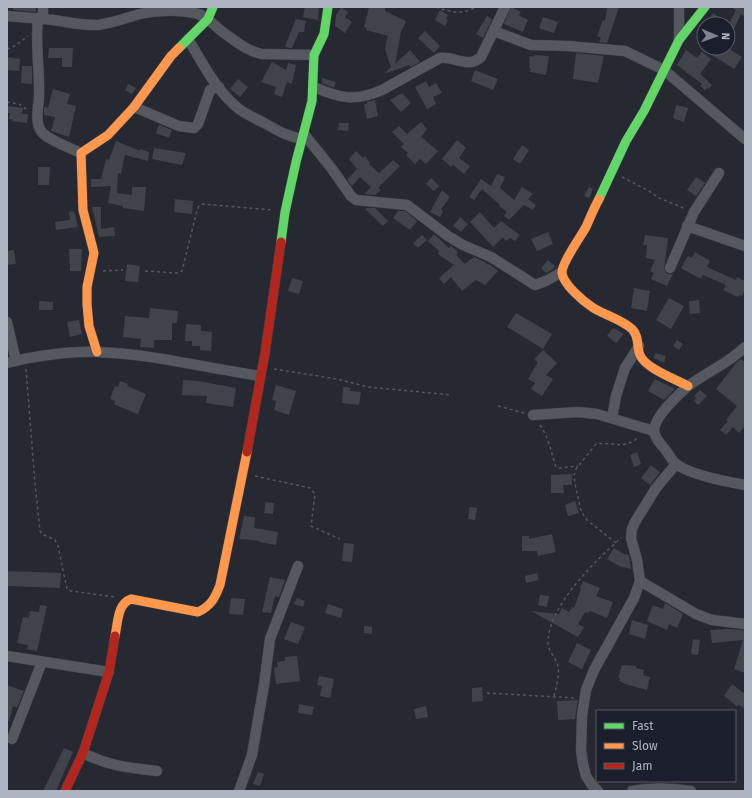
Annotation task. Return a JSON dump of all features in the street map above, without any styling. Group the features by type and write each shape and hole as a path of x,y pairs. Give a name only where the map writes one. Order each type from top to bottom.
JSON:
{"street":[{"path":"43,7 40,22 38,126 42,133 66,147 81,153"},
{"path":"81,153 108,135 134,107 171,56 208,19 213,7"},
{"path":"65,791 83,753 109,672 120,610 126,600 131,599 193,612 202,610 214,601 223,571 243,474 275,290 285,212 312,102 314,87 314,56 324,34 328,7"},
{"path":"314,87 332,95 352,97 374,93 440,58 444,57 472,62 477,61 481,57 504,7"},
{"path":"679,7 679,40"},
{"path":"688,386 648,365 640,355 638,338 633,330 624,323 593,308 582,300 568,284 562,272 566,261 588,220 626,141 644,111 679,40 705,7"},
{"path":"7,16 40,22 91,25 115,22 141,14 168,11 192,13 199,14 208,19 236,41 255,53 314,56"},
{"path":"494,31 531,45 621,50 664,70 745,139"},
{"path":"188,39 219,87 238,108 288,136 303,136 332,169 350,196 356,200 407,205 448,236 491,258 535,285 562,272"},
{"path":"134,107 179,126 194,128 198,124 210,90 219,87"},
{"path":"81,153 83,210 94,253 87,287 87,304 89,326 97,352"},
{"path":"670,268 694,212 718,172"},
{"path":"687,226 745,246"},
{"path":"7,322 16,361 61,354 97,352 151,357 261,372"},
{"path":"612,418 616,396 625,368 639,346"},
{"path":"651,430 670,403 688,386 729,361 745,347"},
{"path":"533,415 578,412 597,414 651,430 676,464 693,472 745,485"},
{"path":"598,791 586,776 581,750 582,716 589,681 634,598 640,581 637,560 631,538 632,529 656,488 676,464"},
{"path":"239,791 252,755 270,639 298,566"},
{"path":"640,581 701,616 712,620 745,624"},
{"path":"7,656 109,672"},
{"path":"12,739 42,662"},
{"path":"83,753 98,761 117,766 157,771"},
{"path":"632,791 647,788 659,788 691,791"}],"path":[{"path":"436,7 446,11 462,12 476,7"},
{"path":"7,49 16,46 40,22"},
{"path":"7,102 19,104 25,107 38,118"},
{"path":"611,171 659,198 694,212"},
{"path":"145,271 178,273 182,271 197,210 202,204 285,212"},
{"path":"91,271 122,270"},
{"path":"16,361 40,531 42,534 55,540 58,546 67,589 71,591 131,599"},
{"path":"261,372 337,379 368,387 452,395"},
{"path":"498,406 533,415 545,432 556,466 559,468 578,466"},
{"path":"616,543 587,520 581,511 574,475 578,466 596,444 626,445 651,430"},
{"path":"243,474 310,488 315,494 311,526 340,540"},
{"path":"554,696 558,665 548,646 548,634 552,619 585,573 632,529"},
{"path":"487,694 585,698"}],"building":[{"path":"13,7 36,7 36,12 13,10"},
{"path":"305,7 319,7 318,20 303,17"},
{"path":"341,7 348,12 345,17 352,22 345,33 335,26 336,15"},
{"path":"369,7 385,7 385,11 406,21 401,32 395,64 410,50 420,62 411,67 409,65 393,71 393,73 392,71 384,74 391,67 385,49 388,36 366,30 367,28 364,27"},
{"path":"511,7 521,12 519,15 528,20 523,32 504,24"},
{"path":"607,7 619,7 607,43 599,42 601,38 597,36 603,20 605,21"},
{"path":"731,7 745,7 745,17 741,14 736,24 736,16 733,16 736,10"},
{"path":"440,10 448,15 446,19 448,20 445,26 435,20"},
{"path":"487,16 492,19 483,38 476,34"},
{"path":"543,17 558,22 554,33 539,28"},
{"path":"296,19 306,21 304,32 299,32 292,48 289,48 285,46"},
{"path":"425,31 440,46 434,53 418,38"},
{"path":"49,48 73,48 72,67 62,67 62,58 48,58"},
{"path":"686,50 697,58 699,56 707,56 711,59 700,74 712,85 709,89 707,88 705,90 700,86 702,84 677,65"},
{"path":"576,53 604,56 598,83 573,79"},
{"path":"736,53 742,57 734,69 714,56 736,56"},
{"path":"534,55 549,56 546,75 530,72 530,56 534,57"},
{"path":"7,57 20,59 19,71 7,70"},
{"path":"272,62 286,70 288,63 296,65 292,84 287,82 282,97 274,94 276,87 261,82"},
{"path":"22,66 32,66 32,84 21,83"},
{"path":"475,70 498,79 493,90 471,81"},
{"path":"322,78 336,82 334,88 322,83"},
{"path":"238,79 248,87 240,97 230,89"},
{"path":"426,81 429,87 436,83 442,93 433,97 436,104 427,109 415,87"},
{"path":"128,84 136,88 132,94 125,90"},
{"path":"53,89 70,94 67,104 76,106 69,137 51,131 55,117 44,115 44,107 48,108"},
{"path":"402,93 411,103 401,112 390,100"},
{"path":"375,100 378,116 367,119 364,104"},
{"path":"676,105 688,108 684,122 673,118"},
{"path":"8,106 23,108 22,114 28,114 27,123 11,121 12,119 9,119 10,113 8,113"},
{"path":"421,122 427,129 421,137 438,151 426,164 420,159 415,164 406,155 408,153 401,147 404,144 392,132 399,126 407,134"},
{"path":"339,123 349,123 348,131 338,130"},
{"path":"159,125 172,130 169,138 156,133"},
{"path":"457,140 466,148 459,158 470,166 464,174 453,165 451,167 442,159"},
{"path":"116,141 140,151 140,149 149,152 148,161 125,155 121,174 118,173 117,193 132,195 132,187 146,187 144,211 123,208 123,206 108,203 111,186 91,187 91,179 101,179 106,159 109,160"},
{"path":"522,145 529,150 520,164 513,159"},
{"path":"154,148 186,153 182,165 152,159"},
{"path":"356,151 363,158 365,156 370,163 369,164 379,173 393,160 400,166 378,188 381,190 375,195 364,194 371,187 360,177 352,186 347,180 357,169 349,159"},
{"path":"38,167 50,167 49,185 38,185"},
{"path":"497,174 505,177 500,188 514,200 522,187 533,194 528,199 536,205 533,210 524,205 509,220 504,216 507,212 482,189 474,200 469,197 481,179 491,186"},
{"path":"696,177 705,183 696,196 687,190"},
{"path":"431,178 439,186 434,191 426,184"},
{"path":"589,187 593,189 588,201 589,198 584,196"},
{"path":"442,190 450,197 441,209 443,211 440,217 430,212"},
{"path":"175,199 193,201 192,214 174,212"},
{"path":"92,207 101,207 101,229 114,227 115,236 99,237"},
{"path":"375,208 388,221 383,226 365,209"},
{"path":"74,211 78,227 56,230 55,222 70,220 69,212"},
{"path":"398,211 405,211 417,221 410,230 393,218"},
{"path":"480,212 494,228 501,221 520,235 515,241 510,238 506,241 503,237 493,247 470,222"},
{"path":"460,217 468,224 461,232 453,226"},
{"path":"548,232 553,244 537,251 531,239"},
{"path":"434,234 449,248 451,246 458,252 456,255 465,264 474,257 488,265 489,264 498,271 485,285 476,280 462,291 451,277 444,284 439,278 454,265 438,254 439,251 428,241"},
{"path":"422,235 427,240 418,248 413,243"},
{"path":"645,235 668,238 664,269 667,274 673,274 667,286 651,279 654,273 650,271 655,260 646,258 647,245 643,245"},
{"path":"69,249 82,249 81,271 70,271"},
{"path":"14,250 16,264 7,265 7,251"},
{"path":"695,252 710,261 707,267 736,280 737,277 745,281 745,290 742,296 739,295 738,297 723,290 726,285 703,275 701,279 681,268 688,256 692,258"},
{"path":"548,260 555,266 546,273 541,268"},
{"path":"127,264 140,266 138,282 125,281"},
{"path":"292,278 303,281 299,294 288,291"},
{"path":"634,288 650,291 647,311 631,308"},
{"path":"669,298 684,306 671,329 656,320"},
{"path":"699,300 700,313 690,314 689,301"},
{"path":"39,301 53,302 53,310 39,310"},
{"path":"150,308 178,311 177,323 172,323 172,340 154,340 154,348 140,347 141,339 123,337 125,316 149,318"},
{"path":"516,313 552,334 543,349 507,327"},
{"path":"79,320 82,334 70,337 67,322"},
{"path":"186,324 201,325 201,331 212,332 211,351 200,350 200,346 192,346 192,341 185,341"},
{"path":"613,328 624,334 616,343 607,336"},
{"path":"677,340 683,344 679,350 673,346"},
{"path":"543,350 557,363 546,375 553,379 542,396 531,389 535,383 528,379 538,362 534,359"},
{"path":"655,353 666,356 664,363 654,358"},
{"path":"741,359 745,362 745,426 739,433 733,427 726,435 720,430 728,421 726,420 737,406 716,389 736,363"},
{"path":"655,379 675,389 664,400 648,391"},
{"path":"183,380 198,381 236,388 233,407 206,403 207,396 182,395"},
{"path":"120,381 128,384 127,386 146,394 138,414 114,404 115,401 110,399 115,386 118,387"},
{"path":"276,385 296,391 289,415 274,410 276,401 272,400"},
{"path":"343,387 351,388 350,391 361,392 359,405 342,403"},
{"path":"700,390 707,396 698,405 694,401 696,398 694,396"},
{"path":"637,452 641,464 634,467 630,455"},
{"path":"651,465 660,472 650,485 641,478"},
{"path":"572,474 572,485 563,485 564,493 551,493 551,475"},
{"path":"575,501 579,513 568,516 565,505"},
{"path":"266,502 274,503 273,514 264,513"},
{"path":"470,507 477,508 475,520 468,519"},
{"path":"244,516 255,517 254,528 278,532 276,545 259,542 260,541 239,539"},
{"path":"552,534 556,552 538,556 537,551 522,551 522,536 529,536 529,539"},
{"path":"344,543 354,544 352,562 342,561"},
{"path":"614,548 624,554 629,555 631,569 619,566 607,559"},
{"path":"7,571 61,573 60,588 7,586"},
{"path":"537,573 539,580 526,583 525,576"},
{"path":"270,577 285,580 279,597 275,596 271,613 262,612"},
{"path":"583,581 600,588 596,596 613,602 607,618 590,611 589,613 585,612 578,624 584,627 578,637 531,611 559,614 562,608 569,612 572,607 574,608"},
{"path":"540,595 549,596 547,607 538,605"},
{"path":"231,598 245,599 243,615 229,614"},
{"path":"297,598 305,601 303,607 294,604"},
{"path":"665,603 683,614 677,628 669,624 667,630 647,621 653,605 663,609"},
{"path":"328,604 343,609 341,618 325,613"},
{"path":"40,605 47,606 37,651 27,649 28,645 17,643 23,617 29,618 30,611 39,612"},
{"path":"632,620 648,625 645,639 629,634"},
{"path":"291,622 305,627 298,644 284,639"},
{"path":"364,626 372,627 372,634 364,633"},
{"path":"710,630 745,630 745,673 734,669 743,640 712,643"},
{"path":"693,639 700,640 698,655 691,654"},
{"path":"577,643 591,650 582,669 568,662"},
{"path":"297,656 300,681 276,684 274,668 278,667 277,662 285,661 285,657"},
{"path":"622,665 636,666 636,668 644,670 643,675 650,677 647,690 619,681 620,678 618,678"},
{"path":"319,676 334,679 330,698 320,696 322,686 317,685"},
{"path":"732,684 745,694 745,709 738,704 738,707 724,696"},
{"path":"7,685 24,691 17,708 13,706 9,721 7,720"},
{"path":"482,687 483,701 472,702 472,688"},
{"path":"578,700 575,719 558,720 557,701"},
{"path":"299,704 314,707 312,715 298,713"},
{"path":"426,706 428,717 416,719 414,709"},
{"path":"64,748 73,752 56,791 43,791"},
{"path":"258,772 264,774 260,786 253,784"}],"traffic: fast":[{"path":"179,48 208,19 213,7"},
{"path":"281,242 285,212 312,101 314,55 324,34 328,7"},
{"path":"599,199 626,141 644,111 679,40 705,7"}],"traffic: slow":[{"path":"97,352 89,326 87,304 87,287 94,253 83,210 81,153 108,135 134,107 171,56 179,48"},
{"path":"599,199 586,227 565,263 562,273 563,277 574,292 588,304 597,310 623,322 632,329 636,335 639,352 643,360 654,369 688,386"},
{"path":"115,636 121,609 126,601 131,599 198,612 212,601 220,585 247,452"}],"traffic: jam":[{"path":"247,452 265,353 281,242"},
{"path":"65,791 83,753 109,672 115,636"}]}
